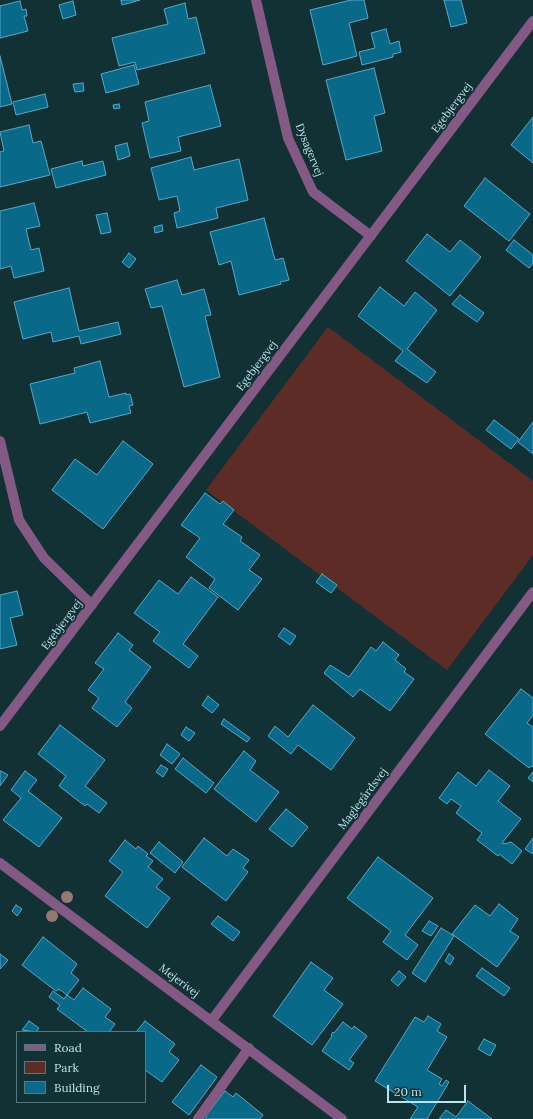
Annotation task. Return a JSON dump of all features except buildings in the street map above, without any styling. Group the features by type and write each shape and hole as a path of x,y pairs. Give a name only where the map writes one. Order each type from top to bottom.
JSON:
{"street":[{"name":"Dysagervej","path":"256,0 288,138 313,192 371,236"},
{"name":"Egebjergvej","path":"0,726 533,21"},
{"path":"0,441 19,520 44,558 92,605"},
{"name":"Maglegårdsvej","path":"212,1020 533,592"},
{"name":"Mejerivej","path":"0,863 212,1020 342,1119"},
{"path":"198,1119 249,1048"}],"green space":[{"path":"328,327 533,481 533,555 447,670 206,490"}]}
